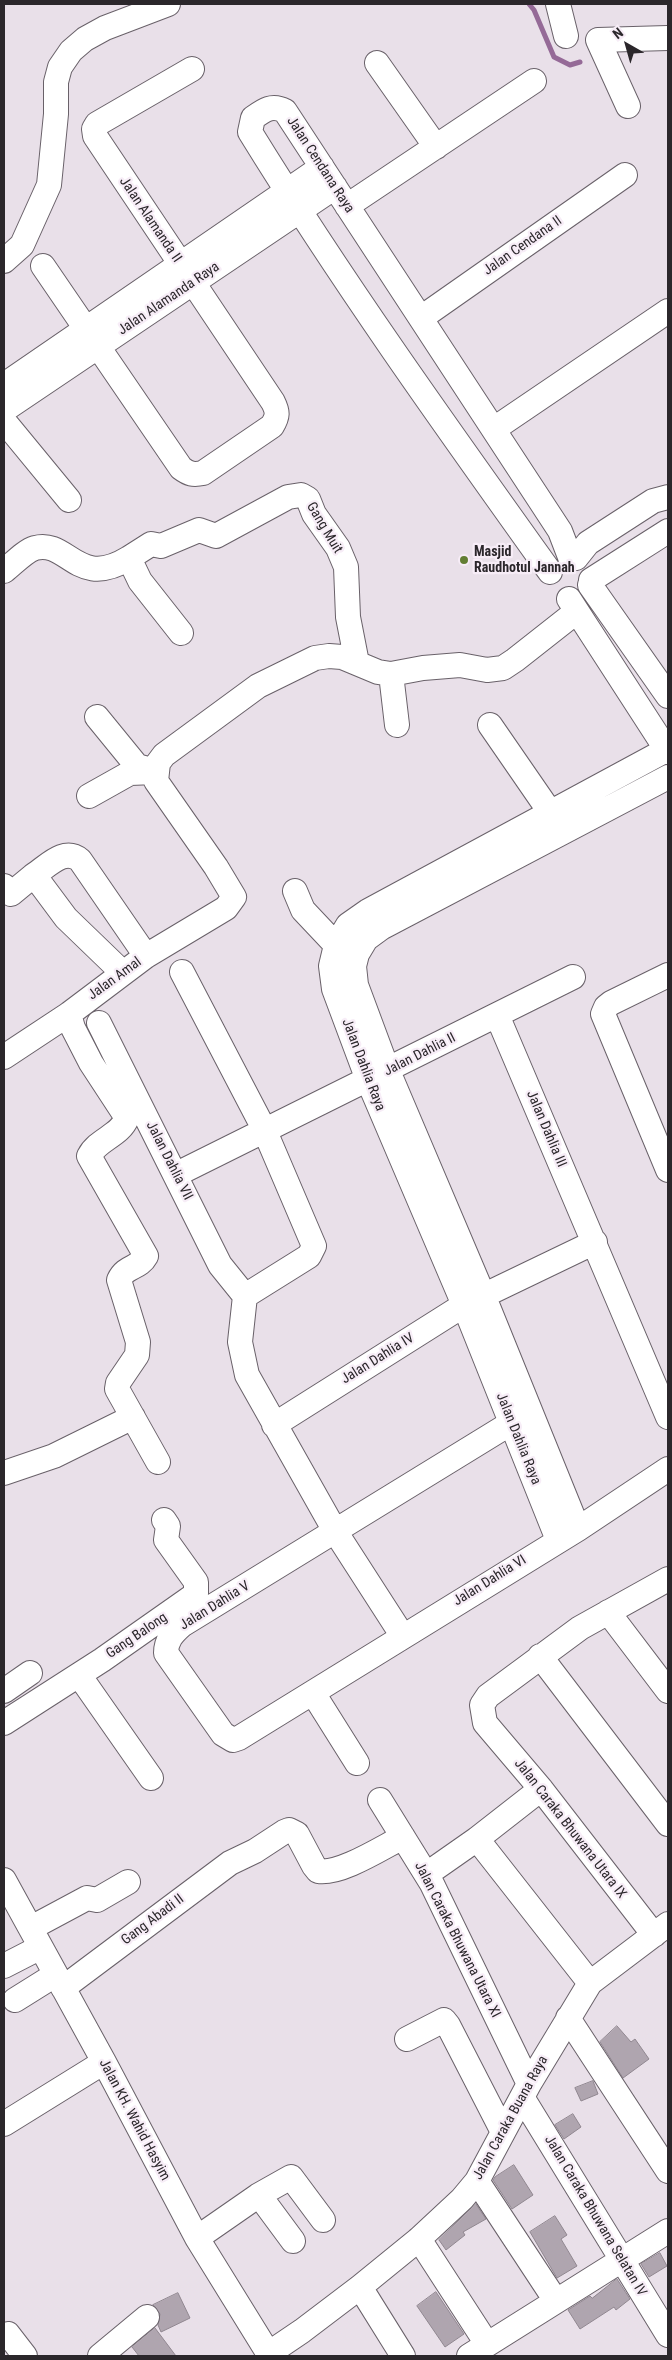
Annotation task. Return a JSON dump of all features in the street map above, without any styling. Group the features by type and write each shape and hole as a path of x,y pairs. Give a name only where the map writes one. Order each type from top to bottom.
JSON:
{"street":[{"path":"4,261 22,245 49,185 56,114 56,82 60,67 71,51 85,39 105,28 168,4"},
{"path":"558,4 566,36"},
{"path":"628,106 598,40 668,38"},
{"path":"377,63 436,147"},
{"name":"Jalan Alamanda II","path":"91,338 181,468 193,475 203,473 272,426 277,417 277,411 273,402 95,136 94,130 97,124 192,68"},
{"name":"Jalan Alamanda Raya","path":"4,385 91,338 186,274 300,211 341,197 436,147 534,81"},
{"name":"Jalan Cendana Raya","path":"550,572 467,456 287,191 250,132 253,118 260,113 268,108 280,108 285,111 560,531 573,557"},
{"name":"Jalan Alamanda Raya","path":"186,274 287,191 322,167"},
{"name":"Jalan Cendana II","path":"421,318 625,175"},
{"path":"43,266 91,338"},
{"path":"494,429 668,311"},
{"name":"Jalan Alamanda Raya","path":"4,410 91,338"},
{"path":"4,421 69,500"},
{"name":"Gang Muit","path":"129,558 151,544 161,546 199,530 216,536 288,497 302,495 308,499 314,514 338,548 346,567 348,617 357,663"},
{"path":"572,606 554,592 549,583 550,572 560,559 573,557 588,543 653,501 668,496"},
{"path":"156,772 158,763 164,755 267,682 315,658 342,657 378,672 391,674 423,668 460,665 487,670 503,668 572,606 582,596 590,583 668,531"},
{"path":"4,570 34,548 48,548 59,552 81,566 96,569 118,565 129,558 140,581 181,633"},
{"path":"573,557 587,566 590,583 668,696"},
{"name":"Jalan Dahlia Raya","path":"568,1534 474,1301 378,1076 334,989 331,966 336,945 348,926 368,911 668,750 572,606"},
{"path":"391,674 397,725"},
{"path":"97,717 137,766 156,772"},
{"path":"490,725 550,812"},
{"path":"89,796 130,773 156,772"},
{"name":"Jalan Amal","path":"4,1057 69,1014 146,956 230,905 234,897 216,867 162,792 156,781 156,772"},
{"name":"Jalan Dahlia Raya","path":"378,1076 356,985 354,966 357,954 366,939 381,928 668,777"},
{"path":"4,886 11,894 34,875 62,856 69,854 80,860 146,956"},
{"path":"34,875 66,918 123,973"},
{"path":"295,891 303,910 336,945"},
{"path":"182,972 264,1129 314,1246 309,1256 245,1296 240,1327 241,1354 247,1375 336,1531 402,1635"},
{"path":"668,975 610,1003 603,1014 668,1170"},
{"name":"Jalan Dahlia II","path":"176,1174 264,1129 378,1076 574,977"},
{"path":"69,1014 73,1028 91,1063 127,1118 120,1129 95,1147 89,1156 146,1256 140,1264 126,1269 119,1280 138,1342 137,1355 116,1388 158,1462"},
{"name":"Jalan Dahlia III","path":"497,1015 668,1417"},
{"name":"Jalan Dahlia VII","path":"99,1023 220,1265 245,1296"},
{"path":"474,1301 595,1242"},
{"name":"Jalan Dahlia Raya","path":"474,1301 511,1423 568,1534"},
{"name":"Jalan Dahlia IV","path":"274,1425 474,1301"},
{"path":"4,1472 54,1456 133,1417"},
{"name":"Jalan Dahlia V","path":"223,1734 166,1653 168,1640 182,1625 511,1423"},
{"name":"Jalan Dahlia VI","path":"223,1734 233,1740 239,1738 402,1635 568,1534 668,1469"},
{"name":"Gang Balong","path":"4,1723 79,1675 196,1594 196,1582 166,1540 168,1526 164,1520"},
{"path":"665,1810 540,1656 580,1628 668,1579"},
{"path":"608,1612 668,1691"},
{"name":"Jalan Caraka Bhuwana Utara IX","path":"540,1656 488,1696 482,1705 486,1723 661,1930"},
{"path":"4,1691 30,1673"},
{"path":"79,1675 151,1778"},
{"path":"313,1693 357,1763"},
{"path":"427,1874 478,1838 540,1788"},
{"name":"Jalan Caraka Bhuwana Utara XI","path":"380,1800 427,1874 526,2091"},
{"name":"Gang Abadi II","path":"15,2000 59,1982 230,1863 246,1856 289,1830 297,1834 318,1871 324,1872 353,1862 403,1837"},
{"path":"478,1838 590,1984"},
{"name":"Jalan KH. Wahid Hasyim","path":"4,1880 104,2062 197,2238 269,2355"},
{"path":"4,1966 35,1938 87,1898 97,1900 128,1882"},
{"name":"Jalan Caraka Buana Raya","path":"269,2355 360,2287 462,2199 477,2181 526,2091 590,1984 661,1930"},
{"path":"568,2018 668,2171"},
{"path":"408,2039 444,2020 503,2132"},
{"path":"4,2124 104,2062"},
{"name":"Jalan Caraka Bhuwana Selatan IV","path":"526,2091 621,2260 668,2335"},
{"path":"197,2238 259,2195 291,2177 323,2220"},
{"path":"477,2181 556,2301"},
{"path":"259,2195 293,2241"},
{"path":"419,2238 478,2350 668,2231"},
{"path":"360,2287 403,2356"},
{"path":"100,2356 147,2317"},
{"path":"8,2334 25,2356"}],"building":[{"path":"617,2026 631,2042 635,2039 649,2059 623,2078 600,2042"},
{"path":"593,2081 598,2094 581,2101 575,2088"},
{"path":"573,2114 581,2127 564,2139 555,2125"},
{"path":"514,2165 533,2195 512,2209 493,2180"},
{"path":"476,2204 486,2219 463,2232 465,2235 446,2250 439,2240"},
{"path":"555,2216 567,2235 561,2239 577,2266 557,2278 530,2232"},
{"path":"660,2253 667,2266 649,2277 641,2264"},
{"path":"617,2279 630,2299 616,2310 614,2307 580,2329 568,2310 590,2296 592,2298"},
{"path":"436,2292 464,2334 445,2347 417,2306"},
{"path":"178,2293 190,2318 161,2332 158,2325 160,2314 153,2305"},
{"path":"155,2328 176,2356 139,2356 132,2347"}],"waterway":[{"path":"529,4 534,10 554,57 570,65 580,62"}],"place":[{"name":"Masjid Raudhotul Jannah","path":"464,560"}]}
